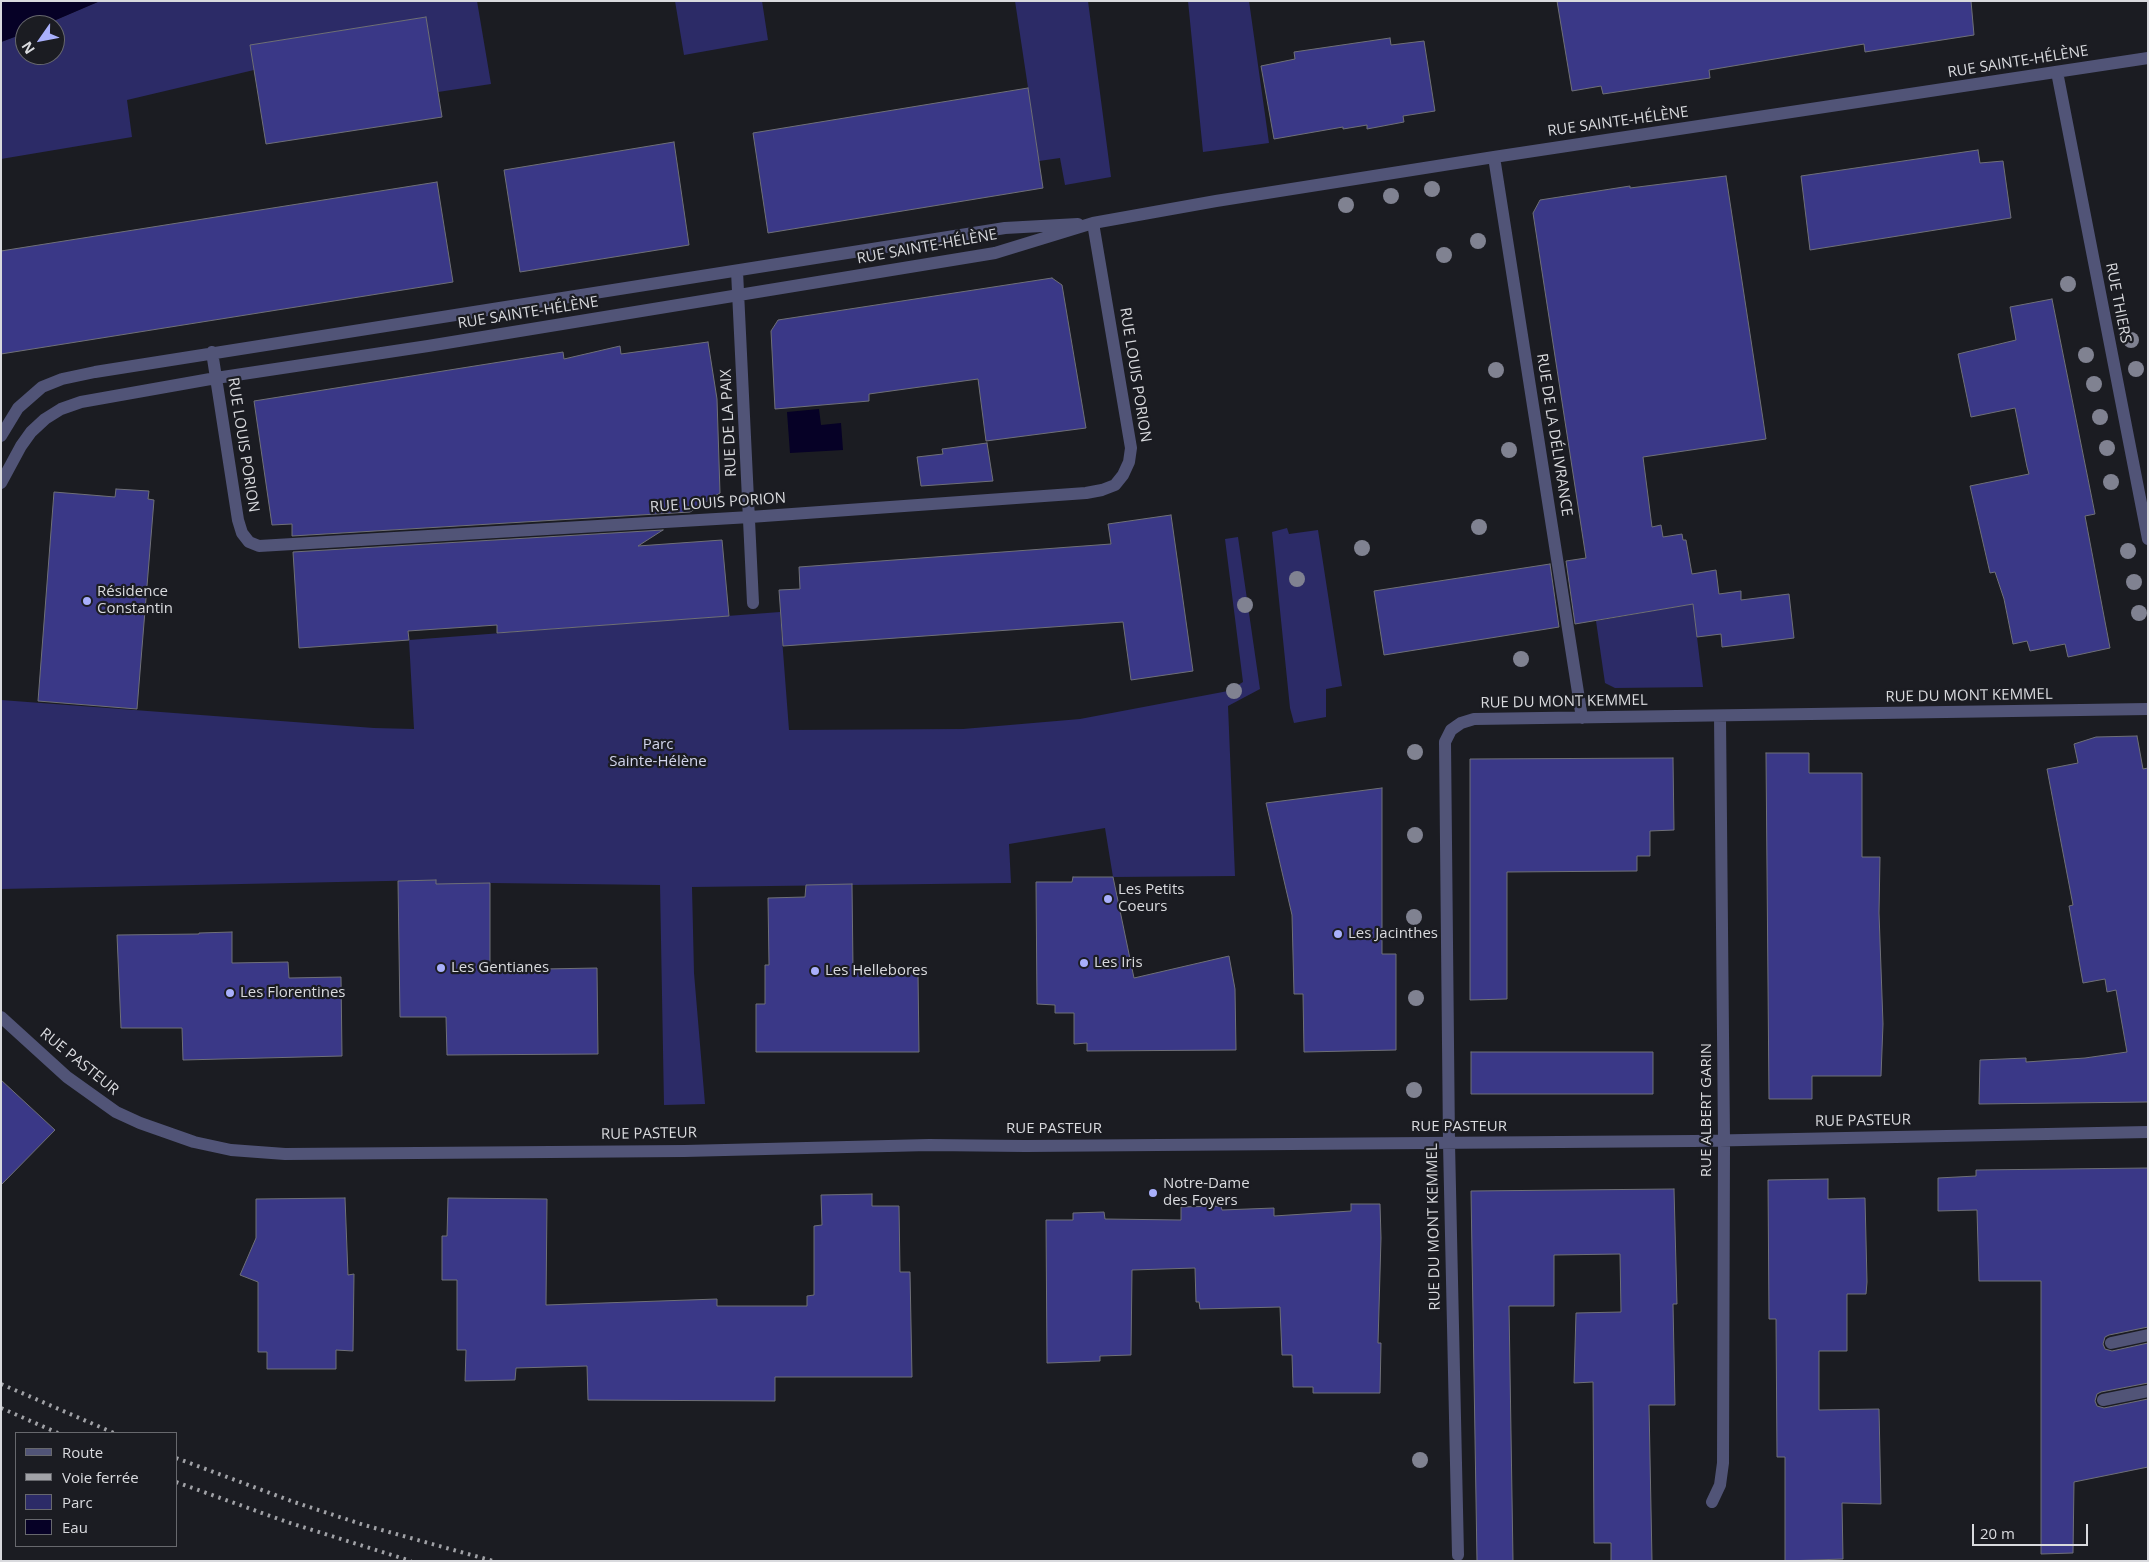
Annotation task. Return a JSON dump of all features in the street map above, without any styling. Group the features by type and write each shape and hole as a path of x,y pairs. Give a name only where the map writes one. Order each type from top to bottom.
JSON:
{"street":[{"name":"RUE SAINTE-HÉLÈNE","path":"1,436 18,408 30,396 42,387 62,379 212,352 1006,228 1093,223 1494,157 2148,58"},
{"name":"RUE THIERS","path":"2057,72 2147,530"},
{"name":"RUE DE LA DÉLIVRANCE","path":"1494,157 1582,718"},
{"name":"RUE SAINTE-HÉLÈNE","path":"1,483 21,446 31,432 45,419 61,409 81,402 216,378 428,346 994,253 1093,223"},
{"name":"RUE LOUIS PORION","path":"212,352 238,520 250,542 260,546 750,517 1086,493 1115,485 1123,475 1129,462 1131,448 1093,223"},
{"name":"RUE DE LA PAIX","path":"737,271 753,603"},
{"name":"RUE DU MONT KEMMEL","path":"1458,1555 1449,1143 1445,742 1451,730 1461,723 1474,719 2148,709"},
{"name":"RUE ALBERT GARIN","path":"1712,1502 1720,1484 1722,1463 1724,1140 1720,716"},
{"name":"RUE PASTEUR","path":"1,1017 67,1077 116,1112 140,1123 194,1142 255,1153 675,1151 929,1145 1035,1146 1724,1140 2148,1132"},
{"path":"2111,1342 2148,1335"},
{"path":"2103,1400 2148,1391"}],"green space":[{"path":"100,1 477,1 491,84 438,92 426,17 250,45 254,70 127,100 132,137 1,159 1,42 15,37 15,65 65,65 65,16"},
{"path":"675,1 762,1 768,40 684,55"},
{"path":"1015,1 1088,1 1111,177 1065,185 1060,158 1039,161"},
{"path":"1188,1 1249,1 1269,143 1203,152"},
{"path":"1287,528 1289,534 1318,530 1342,686 1326,689 1326,717 1294,723 1290,708 1272,532"},
{"name":"Parc Sainte-Hélène","path":"1238,537 1260,689 1228,706 1235,876 1113,877 1105,828 1009,844 1011,883 692,887 694,973 705,1104 664,1105 660,885 462,883 436,888 435,880 1,889 1,700 374,728 414,729 409,640 780,612 789,730 963,729 1080,719 1228,691 1243,682 1225,539"},
{"path":"1693,604 1703,687 1615,688 1605,683 1596,621"}],"water":[{"path":"1,1 100,1 65,16 15,15 15,37 1,42"},
{"path":"819,409 821,425 841,423 843,450 790,453 787,412"}],"building":[{"path":"1557,1 1971,1 1974,35 1865,52 1864,44 1709,70 1710,78 1603,94 1601,86 1572,91"},
{"path":"426,17 442,117 266,144 250,45"},
{"path":"1390,38 1391,45 1424,41 1435,111 1403,116 1404,122 1367,129 1367,125 1343,129 1343,127 1274,139 1261,66 1295,59 1294,52"},
{"path":"1028,88 1043,188 768,233 753,133"},
{"path":"674,142 689,245 520,272 504,170"},
{"path":"1978,150 1980,163 2003,161 2011,218 1810,250 1801,176"},
{"path":"1726,176 1766,439 1643,457 1652,527 1661,525 1663,537 1682,534 1683,540 1686,540 1692,574 1716,570 1719,594 1741,591 1741,600 1789,594 1794,638 1722,647 1721,634 1697,637 1693,604 1575,624 1566,561 1586,558 1533,213 1540,200 1630,186 1630,188"},
{"path":"437,182 453,282 1,354 1,251"},
{"path":"1052,278 1062,285 1086,428 986,441 978,379 869,394 869,401 775,409 771,331 778,320"},
{"path":"2052,299 2095,514 2085,516 2110,648 2068,657 2065,644 2030,651 2027,641 2013,644 2004,599 1995,572 1990,573 1970,486 2029,474 2015,408 1971,417 1958,354 2016,340 2010,307"},
{"path":"708,342 717,399 720,493 690,512 292,536 292,524 272,525 254,401 563,352 564,359 620,346 621,354"},
{"path":"987,443 993,481 921,486 917,457 943,454 942,449"},
{"name":"Résidence Constantin","path":"116,489 149,491 148,499 154,500 137,709 38,701 54,492 115,497"},
{"path":"1171,515 1193,671 1131,680 1123,622 783,646 779,590 800,589 799,567 1111,544 1108,524"},
{"path":"663,530 638,546 722,540 729,616 497,633 497,625 408,631 409,640 299,648 293,552"},
{"path":"1550,564 1559,627 1384,655 1374,591"},
{"path":"2137,736 2143,769 2148,768 2148,1102 1979,1104 1980,1060 2026,1058 2026,1062 2085,1058 2127,1052 2116,990 2107,992 2105,979 2083,983 2069,906 2073,905 2047,769 2078,763 2074,744 2096,737"},
{"path":"1766,753 1809,753 1809,773 1862,773 1862,857 1880,857 1879,913 1883,1024 1881,1076 1812,1076 1812,1099 1769,1099"},
{"path":"1673,758 1674,830 1650,831 1650,856 1637,856 1637,871 1507,872 1507,999 1470,1000 1470,759"},
{"name":"Les Jacinthes","path":"1382,788 1382,954 1396,954 1396,1050 1304,1052 1303,994 1294,994 1292,915 1266,803"},
{"name":"Les Iris","path":"1073,877 1113,877 1134,978 1229,956 1235,989 1236,1050 1087,1051 1087,1043 1074,1044 1074,1013 1055,1013 1055,1005 1037,1004 1036,882 1072,882"},
{"name":"Les Gentianes","path":"436,880 436,884 490,883 490,970 597,968 598,1054 447,1055 446,1017 400,1017 398,881"},
{"name":"Les Hellebores","path":"852,884 853,968 866,968 866,974 918,973 919,1052 756,1052 756,1004 765,1004 765,965 769,965 768,898 805,897 806,885"},
{"name":"Les Florentines","path":"232,932 232,963 288,962 289,978 341,977 342,1056 183,1060 182,1028 121,1028 117,935"},
{"path":"1471,1052 1653,1052 1653,1094 1471,1094"},
{"path":"1,1080 55,1130 1,1185"},
{"path":"2148,1168 2148,1327 2109,1335 2105,1337 2103,1344 2105,1349 2112,1351 2148,1343 2148,1383 2101,1392 2097,1394 2095,1401 2097,1406 2104,1408 2148,1399 2148,1467 2074,1482 2073,1553 2041,1554 2041,1281 1979,1281 1977,1210 1938,1211 1938,1178 1976,1176 1976,1170"},
{"path":"1828,1179 1828,1199 1865,1198 1867,1282 1866,1294 1847,1294 1847,1351 1819,1351 1819,1410 1879,1409 1881,1504 1842,1503 1843,1559 1785,1561 1785,1457 1777,1457 1776,1319 1769,1319 1768,1180"},
{"path":"1674,1189 1677,1304 1673,1304 1675,1405 1649,1405 1652,1561 1611,1561 1611,1543 1594,1543 1593,1382 1574,1383 1576,1313 1621,1312 1620,1254 1554,1255 1554,1306 1509,1306 1513,1561 1477,1561 1471,1191"},
{"path":"872,1194 872,1206 899,1206 900,1272 910,1272 912,1377 775,1377 775,1401 588,1400 587,1366 516,1368 515,1380 465,1381 466,1350 457,1350 457,1280 442,1280 442,1236 447,1236 448,1198 547,1199 546,1305 717,1299 717,1306 807,1306 807,1296 814,1295 814,1226 822,1225 821,1195"},
{"path":"345,1198 348,1275 354,1274 353,1351 336,1350 336,1369 267,1369 267,1352 258,1352 258,1282 240,1275 256,1238 256,1199"},
{"path":"1351,1204 1380,1204 1378,1343 1381,1343 1380,1393 1313,1393 1313,1387 1293,1387 1292,1355 1282,1355 1280,1307 1200,1309 1199,1302 1196,1302 1195,1268 1132,1270 1131,1355 1100,1356 1100,1361 1047,1363 1046,1220 1073,1220 1073,1213 1104,1212 1105,1219 1181,1220 1181,1207 1221,1206 1222,1210 1274,1208 1274,1216 1351,1211"}],"railway":[{"path":"1,1384 112,1432"},
{"path":"1,1408 56,1432"},
{"path":"178,1459 294,1502 364,1525 493,1561"},
{"path":"178,1483 287,1522 411,1561"}],"place":[{"name":"Résidence Constantin","path":"87,601"},
{"name":"Les Petits Coeurs","path":"1108,899"},
{"name":"Les Jacinthes","path":"1338,934"},
{"name":"Les Iris","path":"1084,963"},
{"name":"Les Gentianes","path":"441,968"},
{"name":"Les Hellebores","path":"815,971"},
{"name":"Les Florentines","path":"230,993"},
{"name":"Notre-Dame des Foyers","path":"1153,1193"}]}
